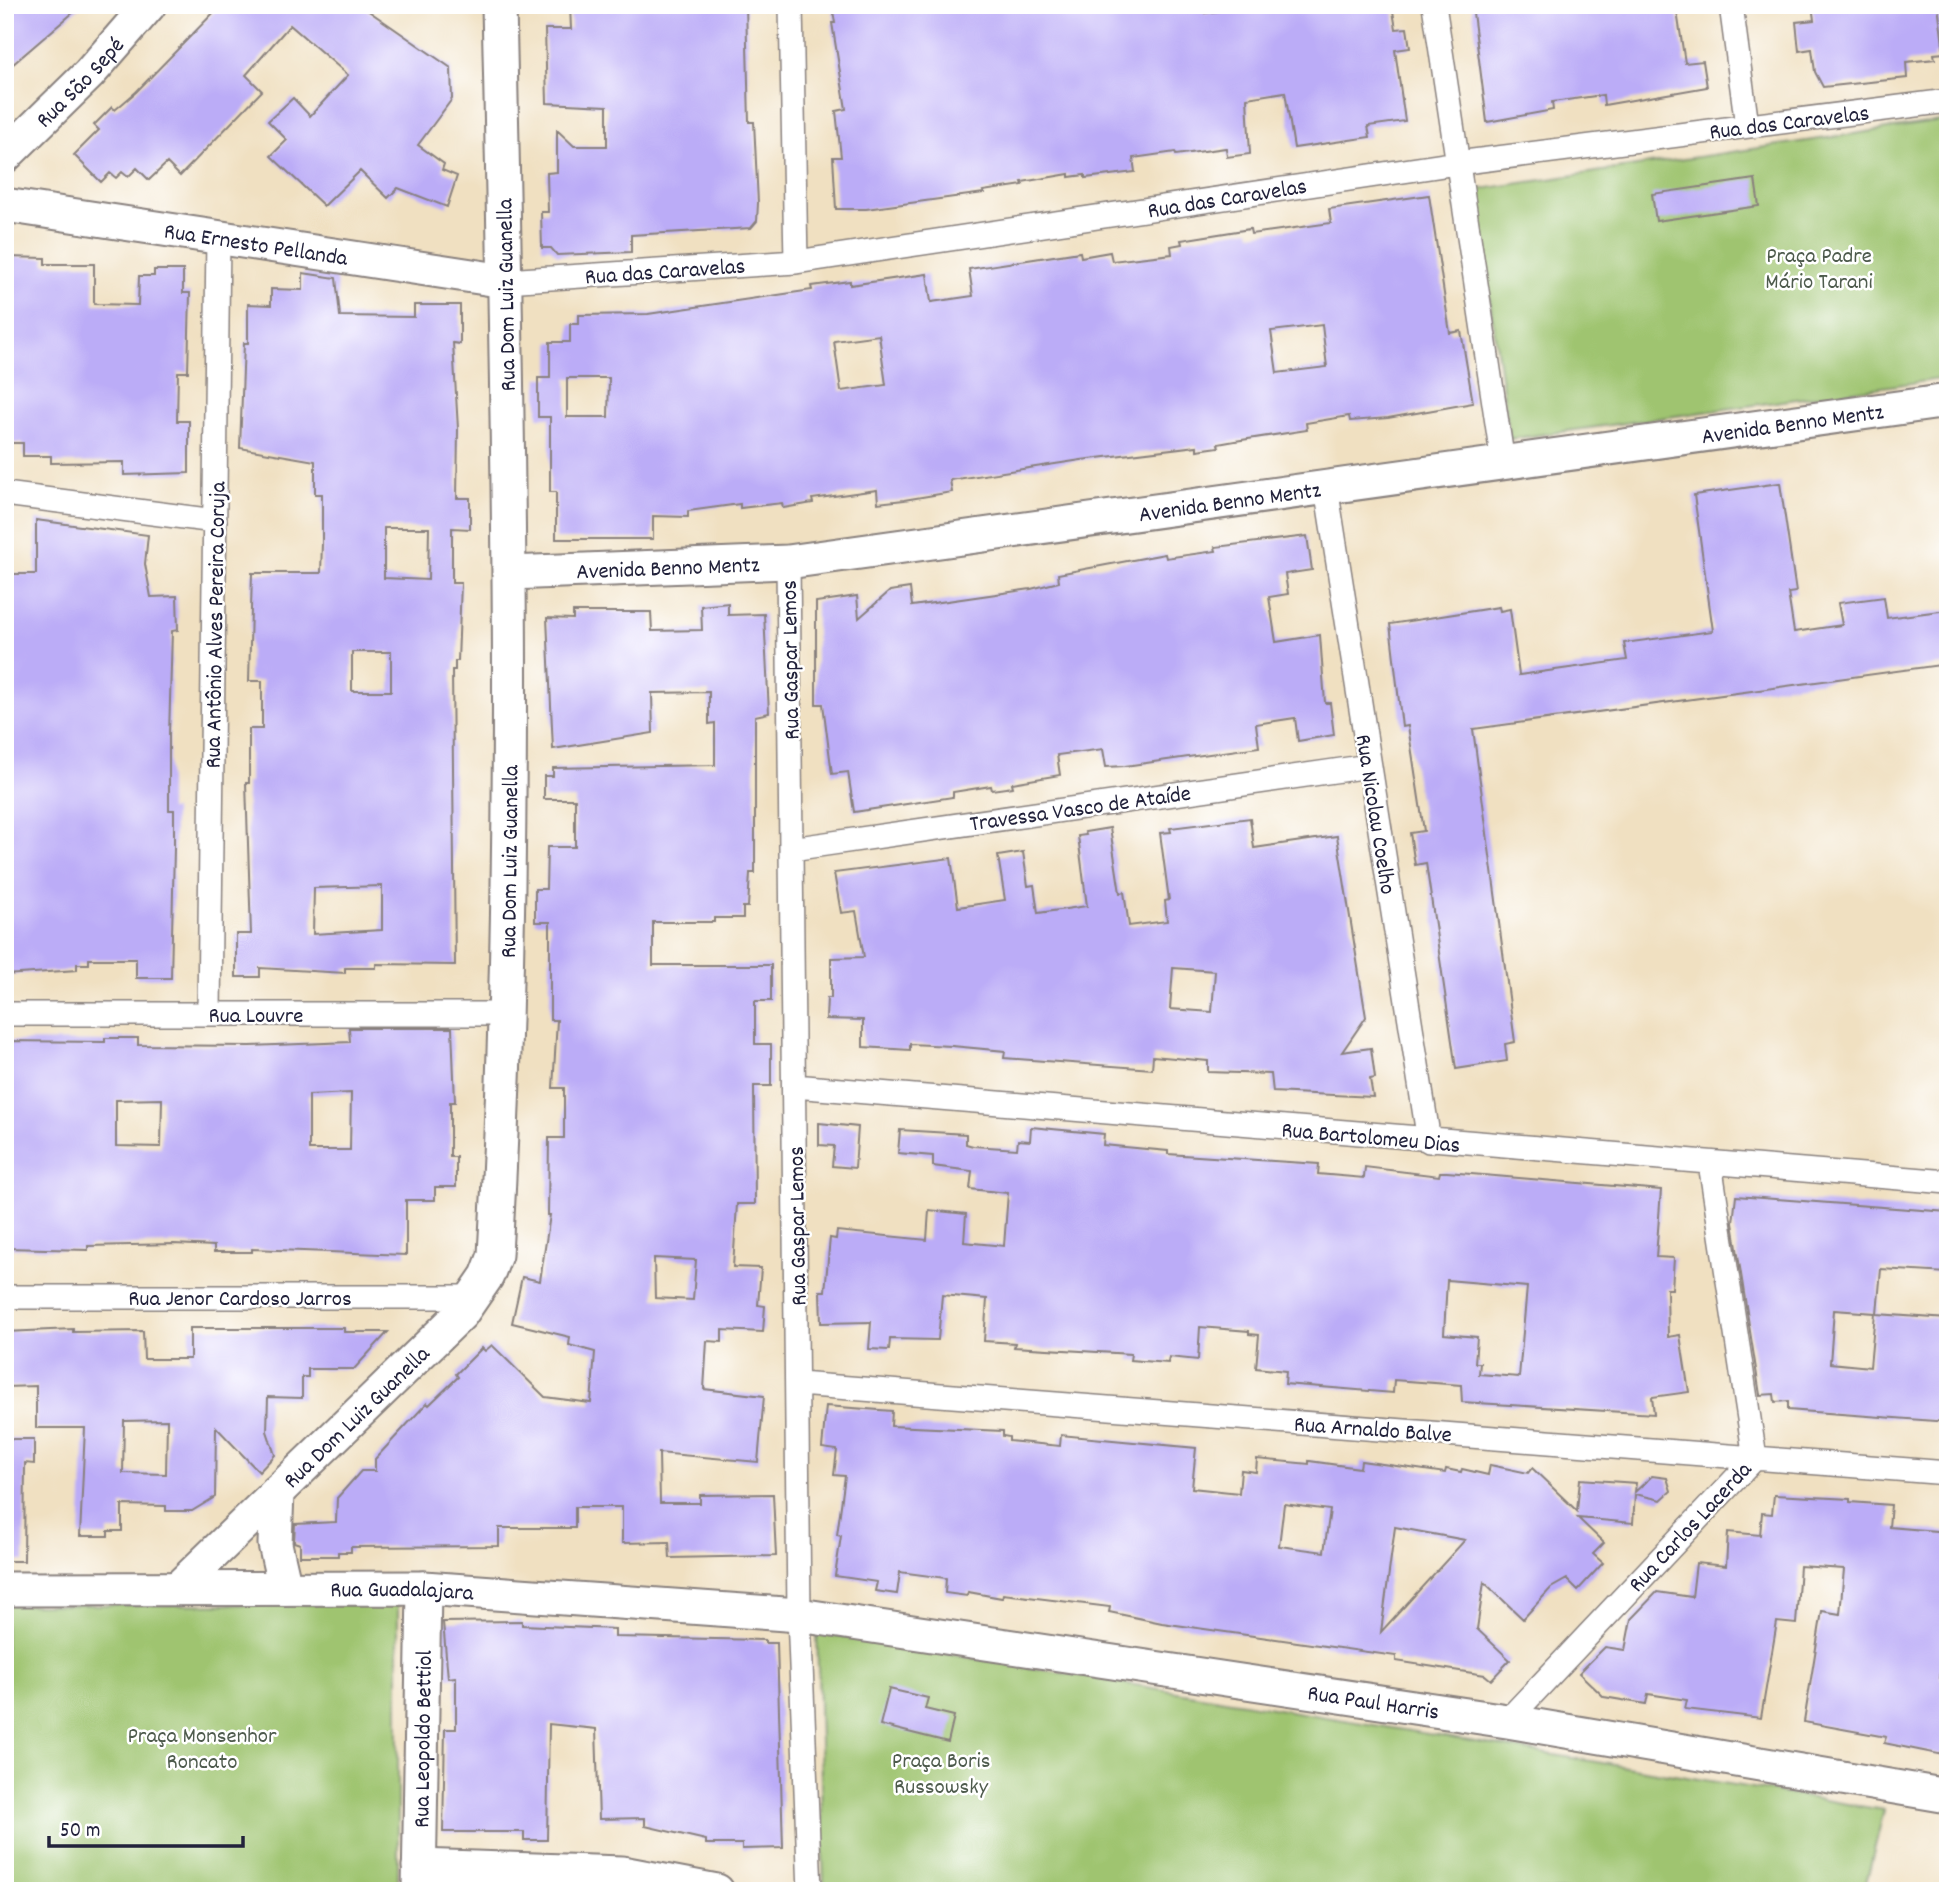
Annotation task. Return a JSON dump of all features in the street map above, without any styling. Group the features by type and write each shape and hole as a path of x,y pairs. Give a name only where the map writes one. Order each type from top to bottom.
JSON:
{"street":[{"name":"Rua São Sepé","path":"5,156 89,74 149,5"},
{"name":"Rua Dom Luiz Guanella","path":"178,1588 461,1314 474,1297 495,1255 506,1014 510,573 499,5"},
{"path":"791,5 796,262"},
{"path":"1434,5 1503,463"},
{"path":"1731,5 1747,126"},
{"name":"Rua das Caravelas","path":"505,281 796,262 1457,163 1948,101"},
{"name":"Rua Ernesto Pellanda","path":"5,205 505,281"},
{"name":"Rua Antônio Alves Pereira Coruja","path":"209,1013 218,236"},
{"name":"Avenida Benno Mentz","path":"510,573 788,562 1948,401"},
{"name":"Rua Nicolau Coelho","path":"1326,487 1429,1141"},
{"path":"5,494 215,521"},
{"name":"Rua Gaspar Lemos","path":"788,562 799,1615 810,1891"},
{"name":"Travessa Vasco de Ataíde","path":"791,849 1369,766"},
{"name":"Rua Louvre","path":"5,1014 506,1014"},
{"name":"Rua Bartolomeu Dias","path":"794,1086 1429,1141 1948,1182"},
{"name":"Rua Carlos Lacerda","path":"1507,1721 1755,1458 1710,1163"},
{"name":"Rua Jenor Cardoso Jarros","path":"5,1297 474,1297"},
{"name":"Rua Arnaldo Balve","path":"798,1384 1948,1473"},
{"path":"277,1492 275,1544 285,1588"},
{"name":"Rua Guadalajara","path":"5,1589 424,1588 799,1615"},
{"name":"Rua Leopoldo Bettiol","path":"419,1878 424,1588"},
{"name":"Rua Paul Harris","path":"799,1615 1507,1721 1948,1796"},
{"path":"419,1878 580,1882 622,1873 717,1891"}],"green space":[{"name":"Praça Padre Mário Tarani","path":"1948,120 1948,378 1510,439 1474,190"},
{"name":"Praça Monsenhor Roncato","path":"398,1604 398,1891 5,1891 5,1605"},
{"name":"Praça Boris Russowsky","path":"817,1632 1884,1810 1864,1891 824,1891"}],"building":[{"path":"5,5 82,5 5,71"},
{"path":"221,5 360,5 451,68 452,99 418,145 444,164 442,170 457,176 447,207 398,188 388,198 360,171 324,206 271,156 287,140 268,121 293,98 310,116 348,75 290,25 246,75 262,91 180,176 167,163 149,180 137,168 128,177 122,172 116,178 110,173 101,182 74,155 99,130 94,125 112,107 115,110 136,92"},
{"path":"570,5 746,5 749,122 754,122 758,203 757,221 751,228 631,235 631,252 557,255 551,248 542,248 541,212 548,212 547,173 557,172 557,130 574,146 607,146 607,106 547,103 545,29 571,29"},
{"path":"871,5 1204,5 1205,13 1260,5 1392,5 1396,29 1407,28 1410,48 1395,50 1405,121 1368,126 1370,137 1294,148 1285,92 1247,98 1250,154 1227,157 1226,148 1176,155 1175,152 1133,158 1135,172 1085,178 1085,175 1069,177 1069,174 1022,182 1023,185 983,191 984,193 866,209 836,209 833,157 841,157 836,111 846,109 832,23 835,23 833,11"},
{"path":"1472,5 1676,5 1685,63 1703,61 1707,87 1604,105 1603,95 1552,102 1553,110 1487,122"},
{"path":"1812,5 1938,5 1944,53 1934,54 1935,59 1906,62 1907,78 1823,87 1815,72 1812,49 1799,51 1796,22 1814,20"},
{"path":"1755,179 1759,206 1656,221 1652,194"},
{"path":"1429,195 1450,333 1461,331 1473,403 1388,418 1350,421 1349,416 1306,423 1307,430 1218,444 1219,447 1197,450 1197,446 1081,460 950,480 952,492 904,500 878,503 877,490 812,499 813,503 783,508 782,503 740,508 740,504 688,511 688,517 653,516 653,539 556,539 556,492 550,492 550,417 538,417 538,378 550,378 550,342 570,342 570,324 579,324 579,315 648,314 812,290 811,286 850,281 850,285 927,274 931,302 973,296 969,269 1080,252 1081,257 1110,252 1112,261 1172,254 1171,246 1182,244 1181,240 1250,229 1251,234 1331,223 1329,209","holes":["1322,325 1327,367 1277,373 1271,331","879,335 886,385 841,391 834,341","567,378 609,378 608,417 567,417"]},
{"path":"7,257 45,258 45,264 94,264 94,304 138,305 139,276 154,276 154,270 183,270 183,293 190,293 188,372 178,372 177,421 189,421 189,473 124,475 124,462 51,463 51,456 23,456 23,443 7,443"},
{"path":"303,273 336,278 340,316 414,317 414,305 460,305 460,344 453,343 458,429 457,498 470,498 470,529 452,528 452,583 461,583 458,661 455,661 455,670 452,670 455,965 376,964 376,968 345,968 345,973 260,968 260,977 236,977 236,934 251,934 246,783 249,783 249,729 262,729 262,681 249,681 252,573 321,573 322,543 322,494 315,494 315,461 240,448 244,343 248,343 248,304 271,305 271,289 303,290","holes":["384,528 429,528 428,580 384,578","352,652 391,652 391,691 352,691","382,886 382,930 313,934 314,888"]},
{"path":"1780,483 1796,592 1788,593 1794,632 1842,625 1838,603 1884,597 1887,618 1948,610 1948,664 1473,729 1515,1042 1505,1044 1507,1061 1456,1069 1426,863 1415,865 1410,833 1424,831 1408,726 1402,727 1390,624 1499,607 1500,611 1510,609 1519,675 1627,660 1624,643 1713,631 1694,495"},
{"path":"36,520 148,535 145,564 151,597 177,596 178,630 172,631 169,735 169,810 174,810 171,978 136,978 136,959 89,959 89,964 77,964 77,970 5,975 5,574 36,574"},
{"path":"1307,536 1312,570 1285,574 1288,594 1269,597 1276,642 1320,635 1325,703 1330,703 1334,735 1298,741 1295,718 1256,724 1259,747 1106,767 1103,749 1057,755 1060,775 1012,783 1013,787 992,790 991,786 953,792 953,797 854,812 848,772 832,774 823,704 816,704 816,602 857,596 859,618 890,591 910,588 912,606 1031,589 1059,582 1058,574 1165,554 1166,558 1216,551 1215,547"},
{"path":"728,603 728,615 764,614 769,713 755,716 755,873 750,873 748,907 743,907 743,918 714,918 714,922 653,922 653,965 771,965 771,1001 755,1001 755,1044 771,1044 771,1086 754,1086 755,1204 737,1204 733,1267 761,1268 758,1305 765,1306 763,1332 722,1330 722,1342 707,1341 704,1389 764,1396 758,1462 659,1453 660,1503 700,1503 700,1495 773,1494 776,1556 670,1558 669,1542 622,1543 622,1507 575,1507 575,1528 499,1528 499,1546 351,1547 351,1552 338,1552 338,1556 300,1556 300,1544 294,1542 295,1524 336,1522 337,1498 361,1471 375,1471 375,1459 427,1403 429,1405 458,1377 456,1374 482,1348 485,1351 492,1345 545,1397 591,1403 595,1352 569,1345 570,1337 512,1323 522,1277 540,1281 550,1215 549,1138 564,1138 564,1088 553,1088 557,1020 550,1020 550,922 535,922 535,889 546,889 547,847 575,847 575,799 544,799 544,776 553,776 553,768 715,765 715,723 709,724 709,692 652,693 653,733 553,749 547,618 573,619 573,612 651,612 652,631 702,630 701,606","holes":["654,1258 696,1260 693,1300 655,1298"]},
{"path":"1250,818 1254,848 1337,836 1366,1017 1342,1052 1371,1048 1375,1078 1370,1079 1373,1097 1273,1092 1271,1074 1208,1072 1208,1061 1153,1056 1152,1069 1004,1058 1005,1051 952,1046 910,1044 910,1050 863,1047 863,1020 826,1019 827,998 831,998 831,958 864,957 856,911 841,913 834,873 951,858 958,907 1005,900 998,856 1023,852 1028,886 1034,885 1038,913 1087,906 1078,836 1086,835 1085,832 1110,828 1120,893 1124,892 1129,926 1167,921 1165,901 1169,900 1160,833 1171,832 1170,828","holes":["1173,968 1215,971 1212,1012 1170,1009"]},
{"path":"349,1028 452,1028 455,1102 450,1102 450,1157 456,1157 456,1187 435,1187 435,1200 406,1200 406,1255 252,1249 252,1252 214,1252 214,1246 174,1244 88,1246 88,1250 5,1248 5,1041 105,1042 105,1038 138,1038 138,1045 250,1046 350,1042","holes":["351,1093 350,1150 309,1150 309,1095","162,1099 161,1147 116,1146 116,1100"]},
{"path":"819,1123 858,1127 855,1168 832,1166 834,1146 819,1145"},
{"path":"1031,1127 1104,1134 1103,1145 1168,1151 1168,1154 1319,1164 1318,1174 1364,1178 1365,1167 1439,1176 1440,1172 1447,1172 1661,1190 1656,1257 1674,1258 1672,1289 1667,1289 1668,1337 1680,1335 1689,1392 1652,1397 1654,1414 1462,1402 1461,1385 1394,1380 1393,1393 1285,1384 1286,1371 1256,1368 1259,1335 1249,1334 1249,1331 1200,1327 1198,1360 1169,1357 1168,1363 1130,1360 1131,1354 1014,1347 1015,1343 984,1341 987,1299 942,1295 938,1340 890,1339 889,1350 869,1349 871,1322 821,1323 820,1291 825,1291 830,1238 836,1239 837,1231 927,1240 929,1210 966,1214 964,1242 1004,1246 1008,1193 970,1189 972,1171 933,1166 933,1156 898,1153 900,1130 966,1134 966,1144 973,1146 1017,1149 1018,1140 1030,1141","holes":["1447,1280 1527,1287 1519,1377 1479,1374 1480,1363 1475,1363 1477,1337 1444,1334"]},
{"path":"1736,1196 1948,1212 1948,1273 1881,1269 1877,1314 1948,1319 1948,1422 1788,1410 1788,1401 1775,1402 1774,1394 1760,1395 1733,1223","holes":["1834,1310 1875,1313 1870,1367 1830,1363"]},
{"path":"190,1328 344,1328 344,1332 388,1332 354,1369 308,1369 308,1377 302,1377 302,1398 268,1397 267,1431 275,1455 259,1472 216,1427 215,1497 192,1511 166,1511 166,1506 122,1505 122,1531 108,1531 108,1536 80,1536 85,1428 36,1428 36,1386 5,1387 5,1332 73,1329 73,1332 143,1331 144,1359 190,1359","holes":["167,1420 166,1474 123,1473 124,1421"]},
{"path":"826,1406 892,1411 891,1426 1003,1431 1003,1436 1009,1437 1009,1441 1060,1446 1061,1435 1196,1448 1192,1488 1239,1493 1241,1470 1256,1472 1257,1459 1309,1464 1309,1461 1360,1468 1361,1461 1445,1473 1446,1469 1461,1472 1462,1469 1488,1475 1490,1465 1528,1473 1532,1468 1577,1511 1580,1479 1636,1483 1635,1492 1652,1476 1667,1478 1671,1491 1661,1500 1635,1494 1633,1523 1578,1518 1604,1543 1593,1554 1603,1563 1578,1590 1567,1579 1551,1588 1523,1619 1484,1582 1477,1629 1510,1660 1491,1680 1485,1675 1396,1661 1396,1656 1162,1623 1109,1612 1110,1607 1003,1594 1002,1598 968,1592 967,1596 945,1593 946,1578 900,1572 897,1594 875,1591 877,1582 835,1576 845,1476 834,1475 837,1450 822,1448","holes":["1284,1504 1330,1510 1324,1552 1279,1546","1395,1527 1465,1540 1381,1632"]},
{"path":"5,1439 34,1439 34,1464 25,1463 24,1561 5,1561"},
{"path":"1774,1495 1850,1499 1850,1502 1891,1505 1889,1527 1948,1532 1945,1628 1948,1629 1940,1678 1948,1679 1948,1756 1884,1743 1886,1737 1804,1722 1822,1611 1840,1614 1844,1569 1800,1566 1796,1624 1777,1622 1761,1718 1685,1709 1687,1700 1648,1694 1646,1704 1604,1697 1579,1673 1605,1647 1625,1650 1631,1619 1657,1592 1692,1597 1696,1563 1726,1566 1728,1532 1760,1535 1762,1513 1772,1514"},
{"path":"522,1621 522,1625 615,1629 615,1637 765,1640 765,1643 777,1643 783,1848 742,1849 742,1844 706,1844 706,1840 645,1826 645,1818 599,1819 596,1729 549,1724 547,1840 524,1840 524,1832 443,1832 445,1729 456,1729 456,1677 448,1678 443,1622"},
{"path":"889,1689 928,1698 925,1709 954,1716 948,1742 880,1725"}]}
